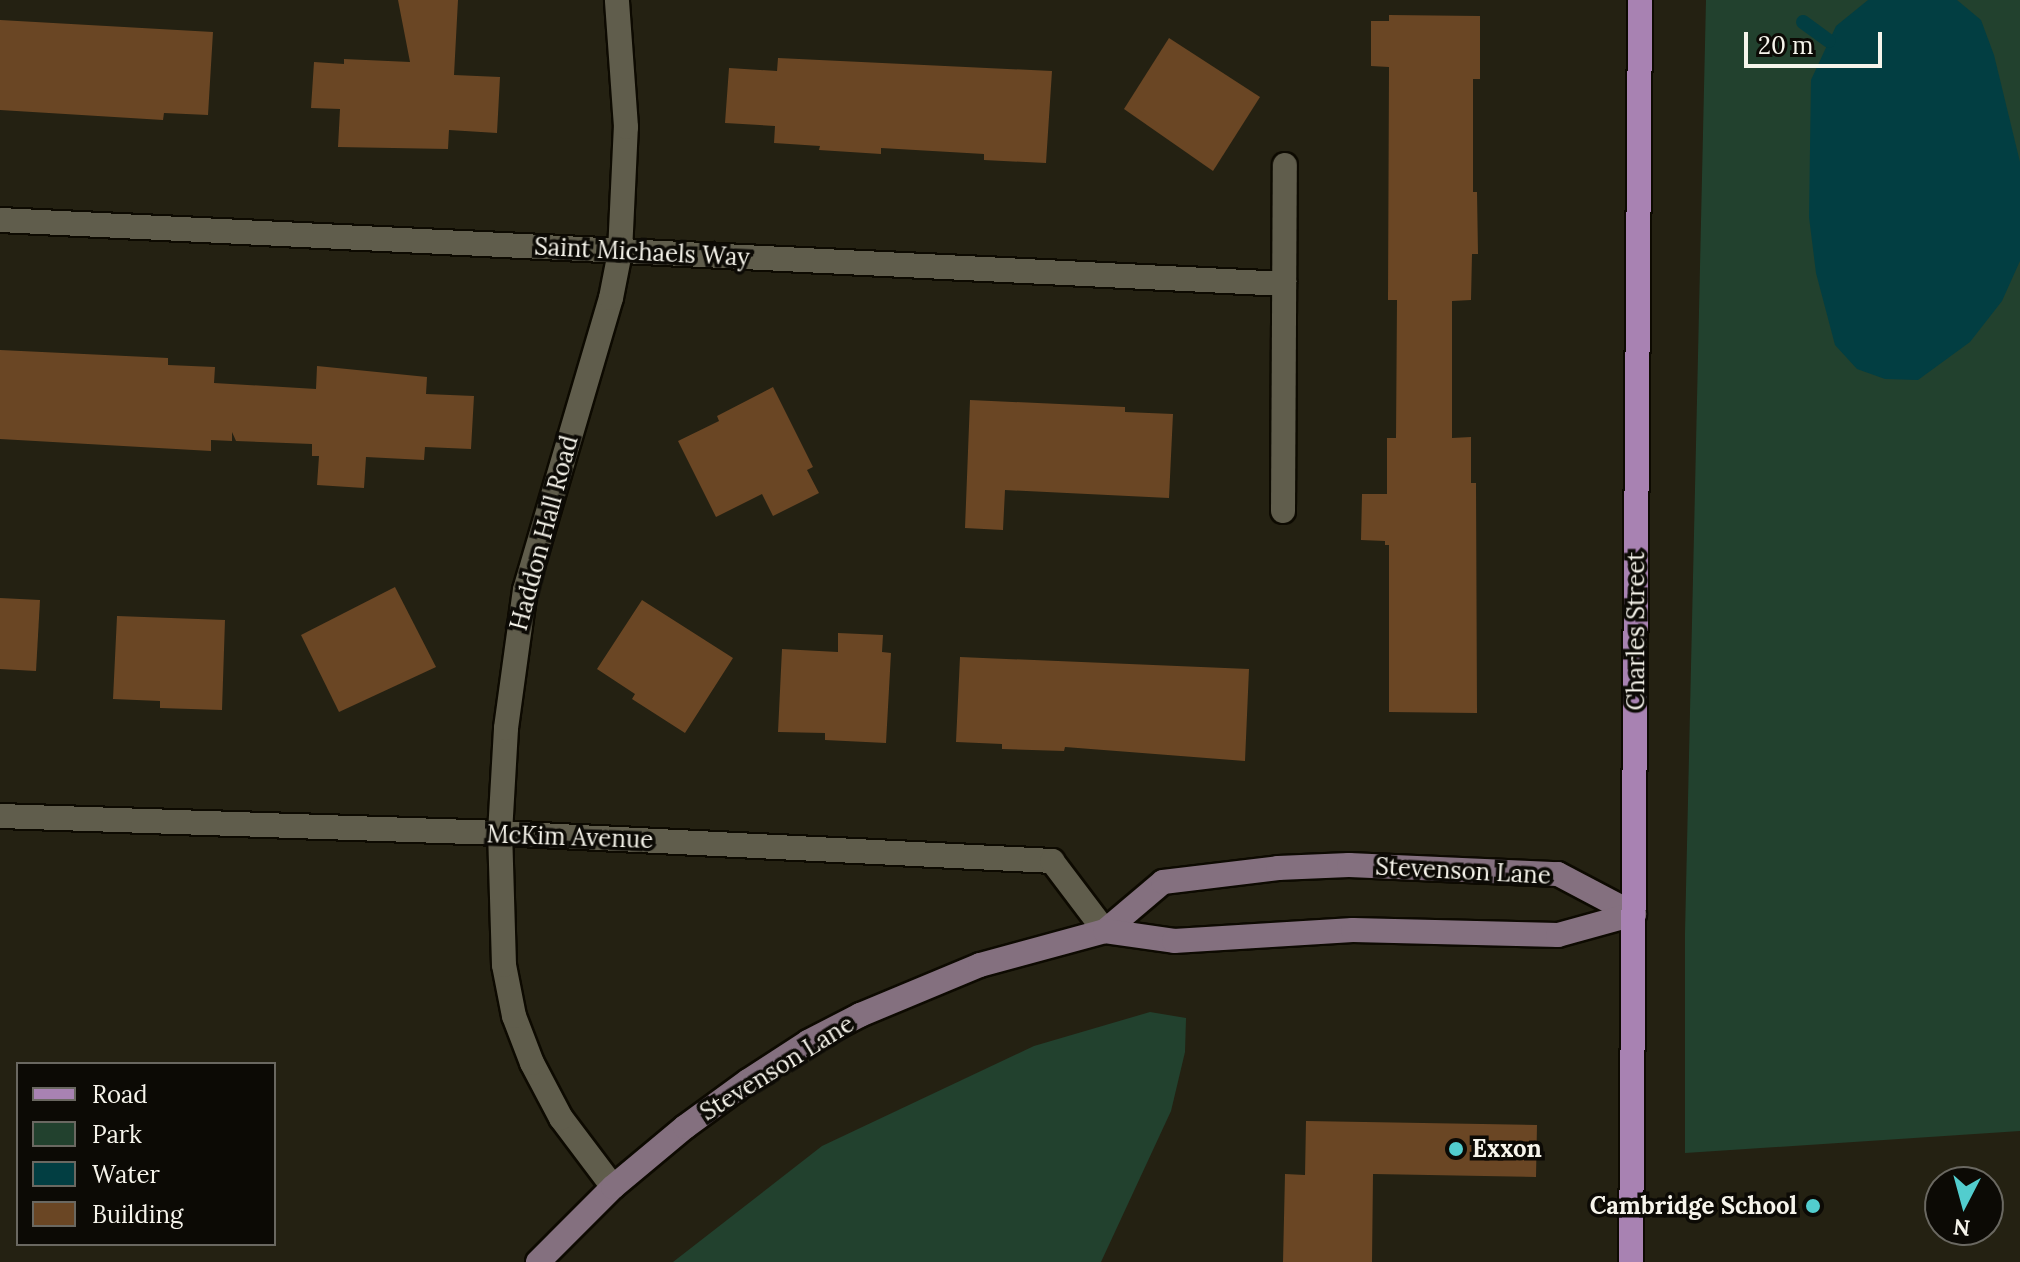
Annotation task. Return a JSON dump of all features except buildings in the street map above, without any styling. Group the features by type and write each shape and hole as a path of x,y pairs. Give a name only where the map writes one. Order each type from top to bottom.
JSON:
{"main road":[{"name":"Charles Street","path":"1631,1262 1640,0"}],"street":[{"name":"Haddon Hall Road","path":"613,1187 561,1118 532,1063 514,1016 504,965 500,833 506,728 525,590 611,298 620,252 626,127 617,0"},
{"path":"1283,511 1285,165"},
{"name":"Saint Michaels Way","path":"0,220 1284,284"},
{"name":"McKim Avenue","path":"0,816 500,833 1052,861 1105,931"},
{"name":"Stevenson Lane","path":"1105,931 1163,882 1278,868 1349,865 1558,874 1634,914"},
{"name":"Stevenson Lane","path":"538,1262 613,1187 685,1127 748,1081 834,1028 980,965 1105,931 1174,941 1353,930 1558,935 1634,914"}],"green space":[{"path":"1706,0 2020,0 2020,1131 1685,1153 1685,934"},
{"path":"1150,1012 1186,1018 1185,1052 1171,1111 1101,1262 673,1262 822,1146 1034,1046"}],"water":[{"path":"1868,0 1957,0 1981,20 1994,55 2020,162 2020,261 2002,301 1970,342 1918,380 1885,379 1857,369 1835,345 1816,273 1809,217 1811,80 1836,26"}],"waterway":[{"path":"1803,22 1829,41"}],"place":[{"name":"Exxon","path":"1456,1149"},
{"name":"Cambridge School","path":"1813,1206"}]}
